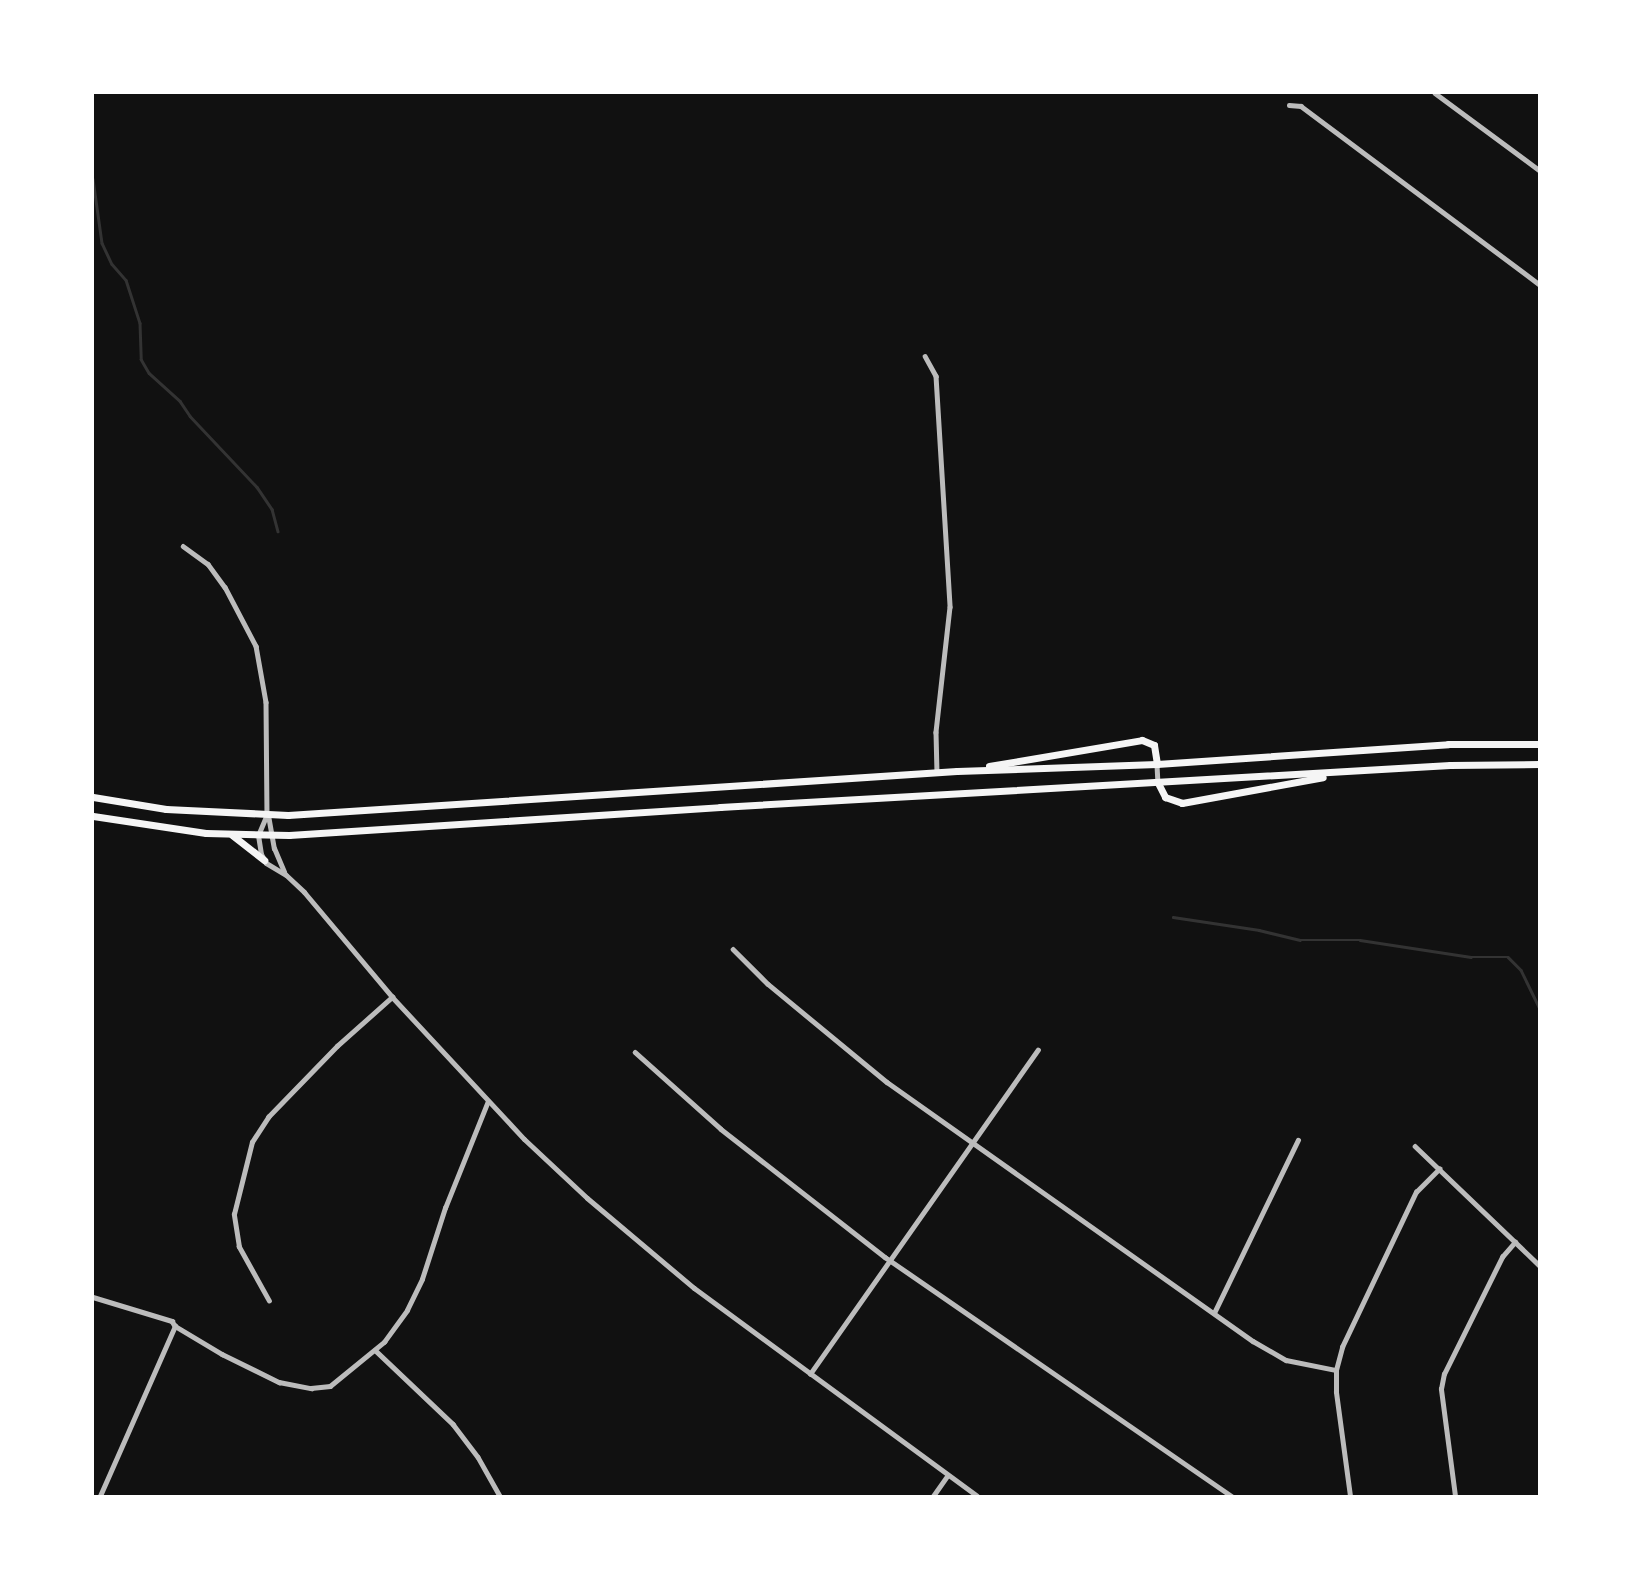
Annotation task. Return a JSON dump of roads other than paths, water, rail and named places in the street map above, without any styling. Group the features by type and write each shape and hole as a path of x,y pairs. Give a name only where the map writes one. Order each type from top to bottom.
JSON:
{"main road":[{"path":"957,771 1142,740 1154,745 1157,764"},
{"path":"93,797 166,809 267,814 329,813 957,771 1157,764 1448,744 1539,744"},
{"path":"93,816 164,828 274,836 707,807 1360,771 1539,764"},
{"path":"1158,783 1165,797 1182,803 1360,771"},
{"path":"232,834 264,860"}],"street":[{"path":"1435,93 1539,170"},
{"path":"1289,104 1301,106 1539,284"},
{"path":"925,356 936,376 950,607 936,733 937,773"},
{"path":"183,546 208,564 225,587 256,646 266,702 267,814 274,836 276,855 286,875"},
{"path":"1157,764 1158,783"},
{"path":"267,814 258,835 264,860 286,875 341,933 392,997 488,1101 550,1163 625,1231 725,1312 977,1496"},
{"path":"733,949 768,984 852,1054 972,1144 1214,1313 1286,1360 1336,1370"},
{"path":"269,1301 239,1248 234,1214 252,1142 268,1117 337,1046 392,997"},
{"path":"810,1374 1038,1050"},
{"path":"635,1052 721,1129 891,1261 1232,1496"},
{"path":"93,1297 172,1321 175,1326 268,1378 296,1387 330,1386 375,1350 396,1327 415,1296 449,1196 488,1101"},
{"path":"1214,1313 1298,1140"},
{"path":"1415,1146 1539,1265"},
{"path":"1350,1496 1336,1392 1336,1370 1342,1347 1416,1192 1439,1169"},
{"path":"1455,1496 1441,1389 1444,1374 1502,1256 1515,1242"},
{"path":"100,1496 175,1326"},
{"path":"375,1350 453,1424 478,1457 500,1496"},
{"path":"933,1496 947,1476"}],"waterway":[{"path":"93,179 102,243 112,264 126,280 140,323 141,359 149,373 180,401 190,416 257,487 272,509 278,531"},
{"path":"1173,917 1259,930 1300,940 1360,940 1471,957 1508,957 1521,970 1539,1007"}]}
